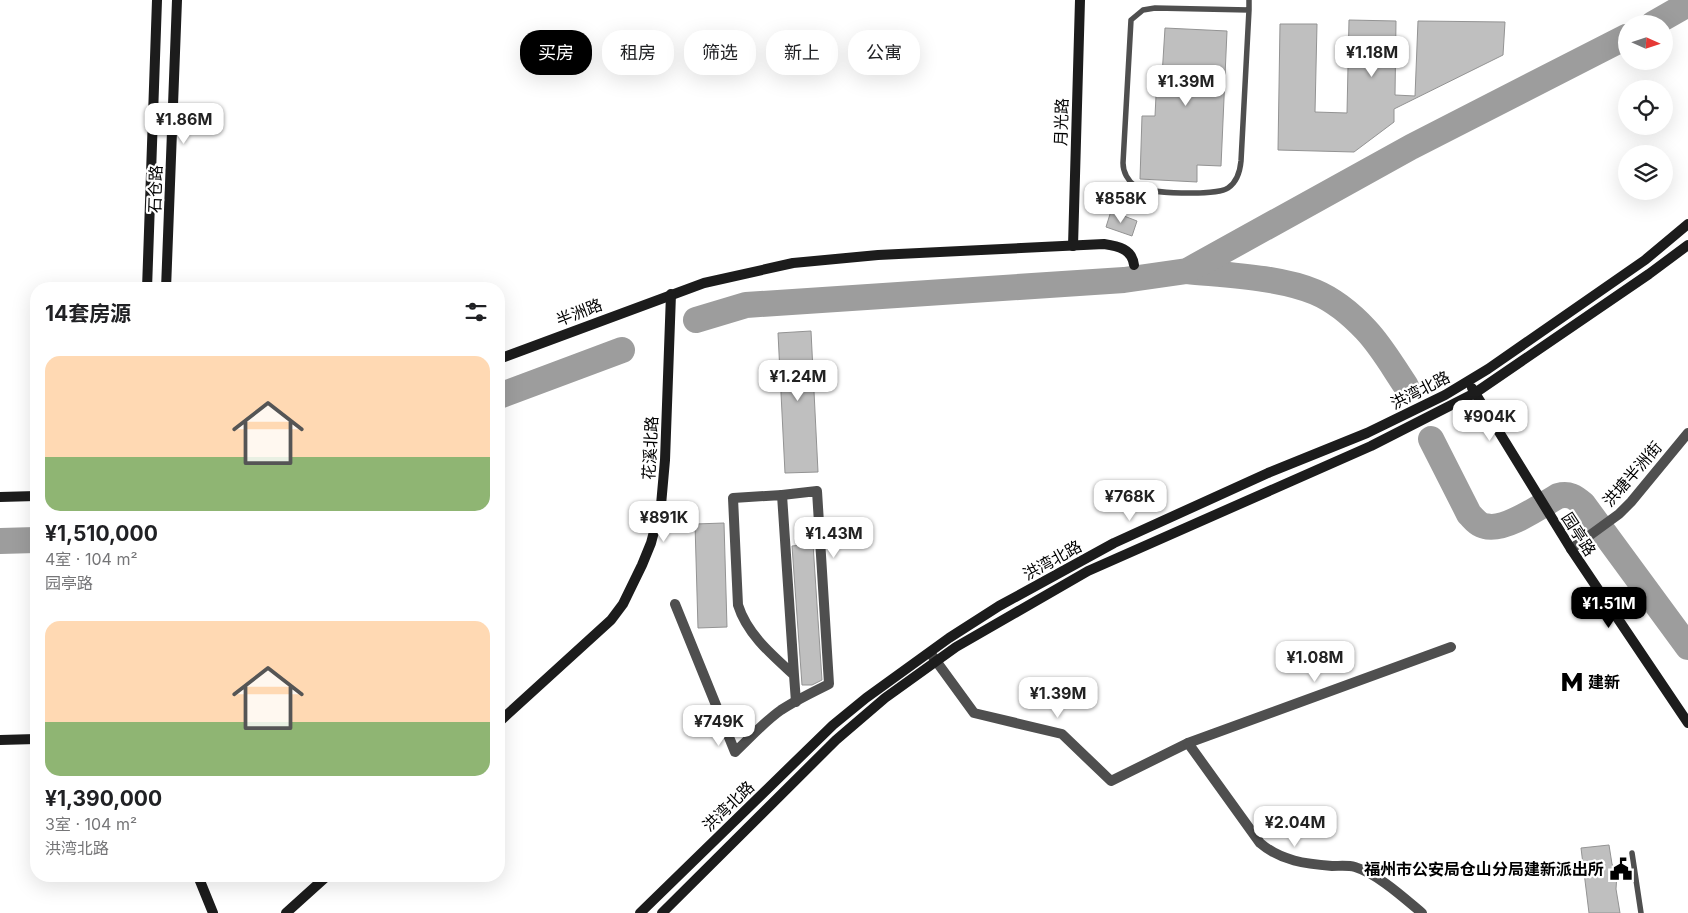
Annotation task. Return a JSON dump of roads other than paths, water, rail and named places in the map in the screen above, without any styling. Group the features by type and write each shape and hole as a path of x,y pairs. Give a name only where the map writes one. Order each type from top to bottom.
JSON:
{"street":[{"name":"石仓路","path":"147,282 157,0"},
{"name":"石仓路","path":"166,282 178,0"},
{"name":"月光路","path":"1073,246 1080,0"},
{"name":"洪湾北路","path":"640,913 833,726 866,698 930,651 999,606 1114,543 1268,474 1367,433 1446,395 1502,359 1645,260 1688,224"},
{"name":"半洲路","path":"505,356 704,283 792,263 825,259 1104,244 1117,246 1128,252 1134,265"},
{"name":"洪湾北路","path":"662,913 836,740 878,703 972,637 1088,571 1371,446 1475,393 1649,274 1688,244"},
{"name":"花溪北路","path":"505,717 611,620 623,604 642,565 661,505 671,294"},
{"name":"园亭路","path":"1468,381 1552,521 1688,723"},
{"name":"洪塘半洲街","path":"1571,549 1607,523 1631,502 1688,433"},
{"path":"675,604 735,752 766,722 796,702 829,684 817,491 733,498 738,605 742,618 766,649 794,675"},
{"path":"782,494 796,702"},
{"path":"0,497 30,496"},
{"path":"930,651 974,714 1062,734 1111,781 1188,743 1450,647"},
{"path":"0,740 30,739"},
{"path":"1188,743 1260,843 1268,849 1277,855 1310,864 1355,867 1373,876 1422,913"},
{"path":"200,882 213,913"},
{"path":"286,913 320,882"}],"lane":[{"path":"1248,10 1155,8 1143,10 1134,17 1130,25 1123,163 1127,177 1135,186 1150,191 1211,193 1226,190 1236,180 1241,161 1249,0"},
{"path":"1632,853 1642,913"}],"waterway":[{"path":"1669,15 1688,4"},
{"path":"696,320 746,305 1124,280 1187,271 1411,147 1618,41"},
{"path":"1187,271 1269,280 1301,287 1322,295 1342,308 1366,330 1406,386"},
{"path":"505,394 622,350"},
{"path":"1431,439 1469,514 1476,522 1483,525 1493,527 1512,522 1562,495 1569,495 1583,504 1688,647"},
{"path":"0,541 30,540"}],"place":[{"name":"建新","path":"1572,682"},
{"name":"福州市公安局仓山分局建新派出所","path":"1621,869"}]}
